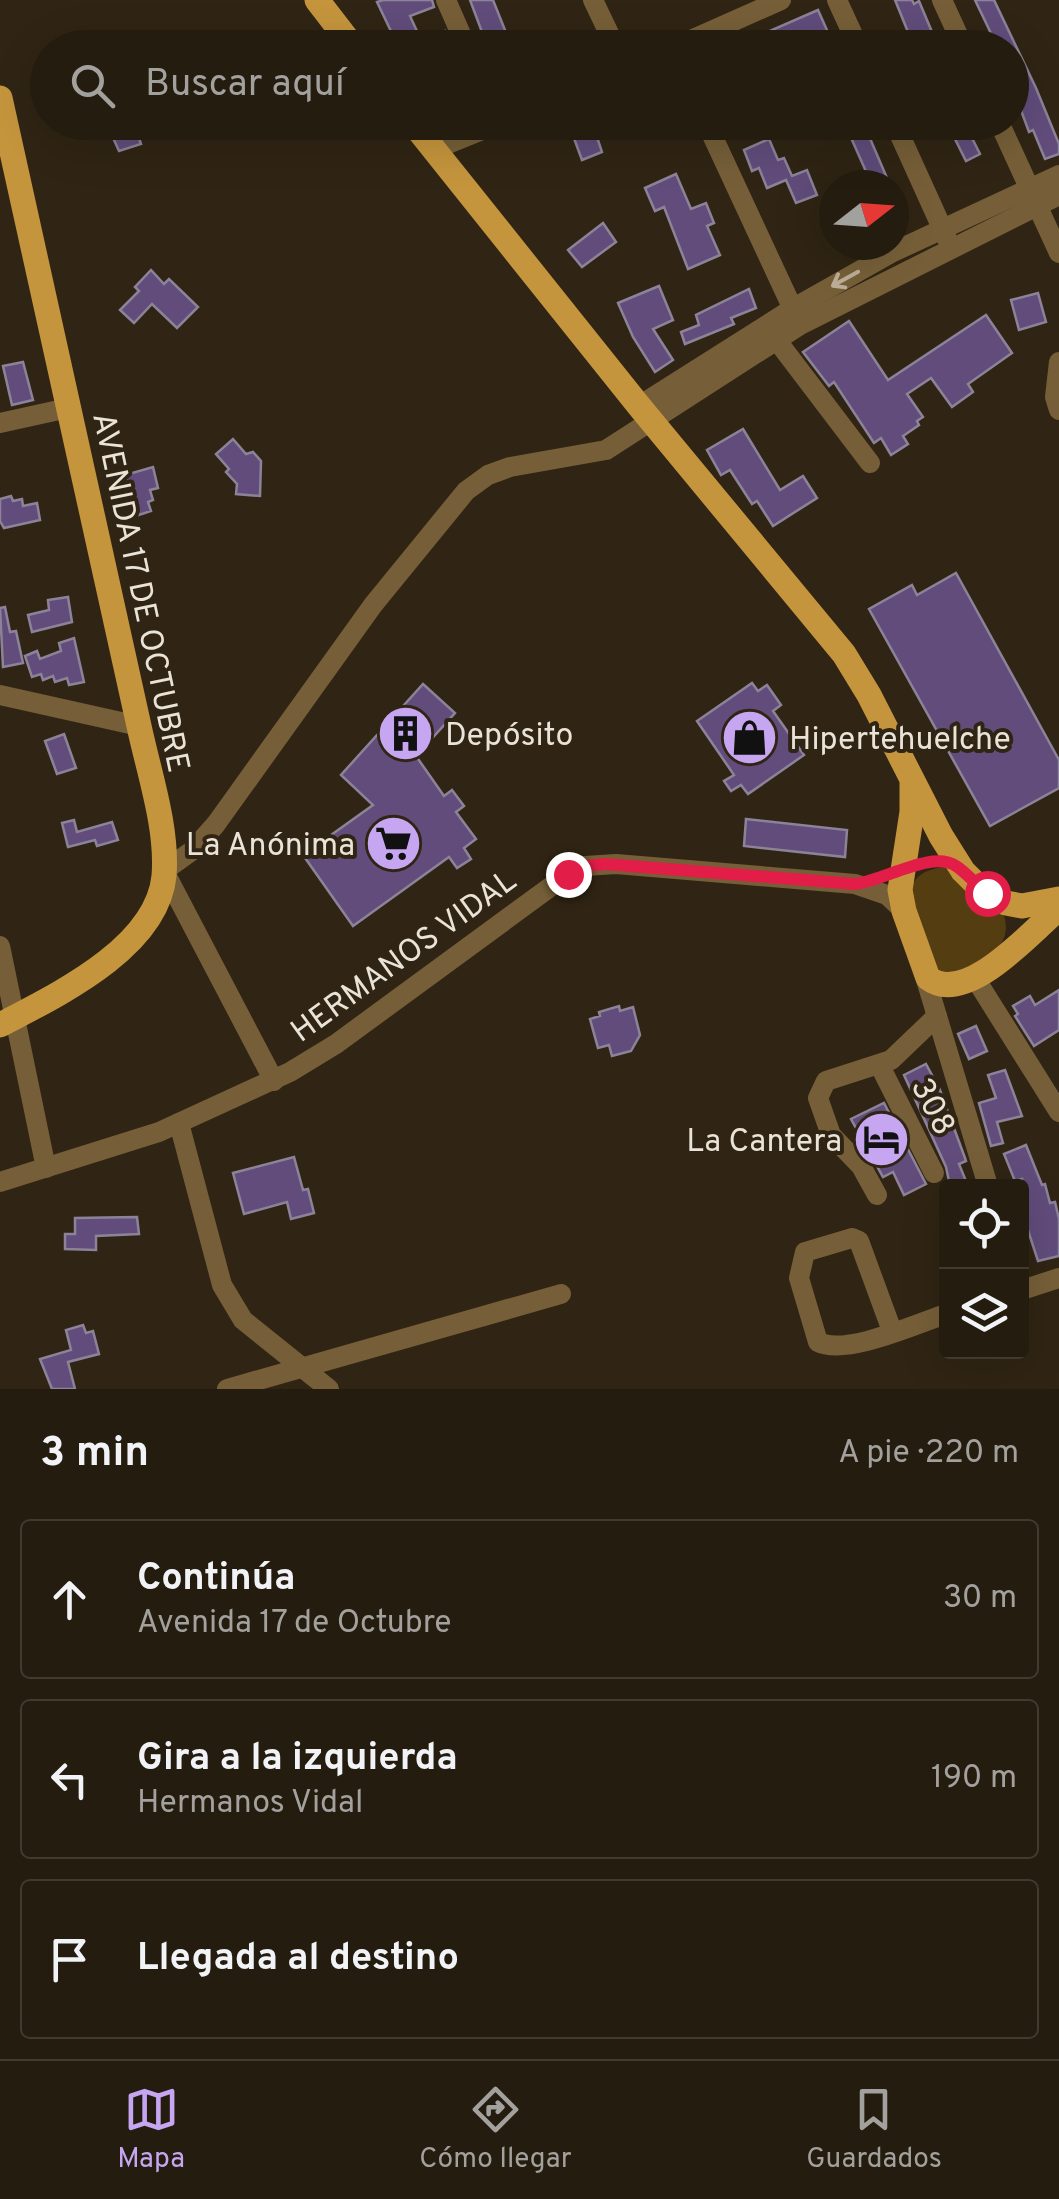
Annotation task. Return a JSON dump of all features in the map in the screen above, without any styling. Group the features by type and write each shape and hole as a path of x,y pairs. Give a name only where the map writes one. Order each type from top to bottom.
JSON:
{"main road":[{"path":"317,0 340,30"},
{"name":"AVENIDA 17 DE OCTUBRE","path":"0,98 9,182 68,408 139,726 159,824 164,871 157,903 130,942 78,981 8,1021"},
{"path":"426,140 844,654 963,871"},
{"path":"910,776 912,812 904,911 924,973 935,983 948,986 976,978 1059,908"},
{"path":"906,873 928,860 943,860 963,871 1008,909 1013,926 1006,953"},
{"path":"996,898 1022,906 1059,900"}],"street":[{"path":"446,0 460,30"},
{"path":"592,0 607,30"},
{"path":"708,30 756,5 781,0"},
{"path":"837,0 851,30"},
{"path":"942,0 956,30"},
{"path":"433,150 458,140"},
{"path":"714,140 796,317"},
{"path":"902,140 947,238"},
{"path":"1008,140 1059,253"},
{"path":"274,1081 164,871 193,850 216,824 373,605 466,491 488,475 510,467 606,450 645,414 892,253 947,238 1034,196 1059,175"},
{"path":"1034,196 1059,195"},
{"path":"645,414 776,338 796,317"},
{"path":"776,338 870,464"},
{"path":"1059,362 1059,410"},
{"path":"0,423 68,408"},
{"path":"0,694 139,726"},
{"name":"HERMANOS VIDAL","path":"0,1182 138,1139 274,1081 336,1044 568,874 585,866 616,864 855,884 887,894 904,911"},
{"name":"HERMANOS VIDAL","path":"855,884 906,873"},
{"path":"0,946 8,1021 46,1168"},
{"path":"924,973 986,1179"},
{"path":"976,978 1059,1112"},
{"path":"877,1195 861,1166 830,1135 818,1098 826,1082 890,1060 937,1016"},
{"name":"308","path":"880,1066 934,1173"},
{"path":"179,1123 222,1284 233,1307 243,1320 328,1389"},
{"path":"892,1331 859,1241 852,1238 805,1252 799,1278 818,1342 852,1344 939,1316"},
{"path":"1029,1288 1059,1278"},
{"path":"228,1389 561,1294"}],"shaded area":[{"path":"952,869 1004,916 1003,940 978,970 935,974 916,926 910,894 915,881 925,872"}],"building":[{"path":"432,0 434,7 410,16 416,30 390,30 377,2"},
{"path":"470,0 493,0 505,30 481,30"},
{"path":"895,0 912,0 914,4 919,1 931,30 907,30"},
{"path":"975,0 994,0 1008,30 989,30"},
{"path":"818,10 827,30 772,30"},
{"path":"1029,73 1059,144 1059,154 1045,159 1033,130 1029,132"},
{"path":"114,140 140,140 141,144 119,151"},
{"path":"575,140 598,140 602,152 582,160"},
{"path":"769,140 778,160 784,158 792,176 807,170 817,195 796,203 786,180 767,188 759,168 752,171 744,150"},
{"path":"852,140 871,140 884,170 865,170"},
{"path":"956,140 973,140 980,154 966,161"},
{"path":"676,174 691,209 706,203 714,223 707,226 720,255 688,269 664,207 655,211 645,188"},
{"path":"603,223 616,242 582,267 568,250"},
{"path":"151,270 164,284 169,279 198,307 177,328 152,304 134,323 120,310 139,291 135,287"},
{"path":"659,286 673,320 653,329 673,360 655,372 618,303"},
{"path":"749,289 756,308 731,318 734,324 685,344 681,332 699,325 696,315"},
{"path":"1038,293 1046,322 1019,330 1011,300"},
{"path":"986,315 1012,353 968,384 973,392 952,407 931,378 907,394 923,417 917,421 919,425 903,436 908,444 891,455 881,438 874,443 834,382 829,386 803,352 849,321 888,380"},
{"path":"23,362 33,400 12,405 3,366"},
{"path":"743,429 780,490 803,476 817,498 773,526 757,501 752,504 730,470 721,475 707,450"},
{"path":"233,439 246,454 253,452 261,461 260,496 236,494 237,484 216,454"},
{"path":"153,467 158,488 150,490 151,511 139,515 125,475"},
{"path":"11,496 13,501 22,499 23,506 37,503 40,520 4,528 0,521 0,499"},
{"path":"956,573 1059,760 1059,788 990,826 869,609 912,585 917,595"},
{"path":"68,597 72,622 32,632 28,615 49,610 48,600"},
{"path":"5,607 10,632 16,631 23,663 3,667 0,608"},
{"path":"74,638 84,682 69,685 67,678 55,682 53,676 43,680 41,674 32,677 25,656 37,651 40,659 61,651 59,643"},
{"name":"Hipertehuelche","path":"752,683 758,691 767,685 781,705 773,711 804,755 748,794 741,785 731,791 724,781 734,775 697,721"},
{"name":"La Anónima","path":"423,684 455,713 416,756 444,796 452,790 464,806 456,812 476,839 464,848 471,859 457,868 449,857 353,926 303,855 373,805 341,775"},
{"path":"64,734 76,768 57,774 45,741"},
{"path":"746,819 847,830 845,857 744,846"},
{"path":"74,820 77,832 112,822 118,840 97,846 95,840 68,847 62,823"},
{"path":"1059,990 1059,1030 1034,1046 1013,1006 1030,996 1035,1005"},
{"path":"619,1006 620,1011 633,1007 640,1035 631,1051 612,1056 609,1045 598,1048 590,1019"},
{"path":"976,1026 987,1051 969,1059 958,1034"},
{"path":"926,1064 965,1158 959,1164 965,1179 949,1179 904,1075"},
{"path":"1005,1070 1022,1116 997,1122 1003,1143 991,1146 979,1103 996,1098 988,1075"},
{"path":"884,1103 926,1184 904,1195 893,1172 883,1177 851,1119"},
{"path":"1026,1145 1050,1203 1055,1202 1059,1256 1038,1261 1029,1233 1029,1179 1014,1179 1004,1154"},
{"path":"294,1157 314,1213 291,1219 287,1202 244,1214 233,1173"},
{"path":"137,1217 139,1234 96,1236 96,1250 65,1249 65,1234 75,1234 75,1218"},
{"path":"83,1325 86,1333 93,1331 99,1354 68,1362 75,1389 52,1389 40,1359 71,1350 66,1330"}],"place":[{"name":"Depósito","path":"406,734"},
{"name":"Hipertehuelche","path":"750,738"},
{"name":"La Anónima","path":"394,844"},
{"name":"La Cantera","path":"881,1140"}],"route":[{"path":"568,874 585,866 605,864 855,884 885,878 928,860 943,860 957,866 987,893"}]}
